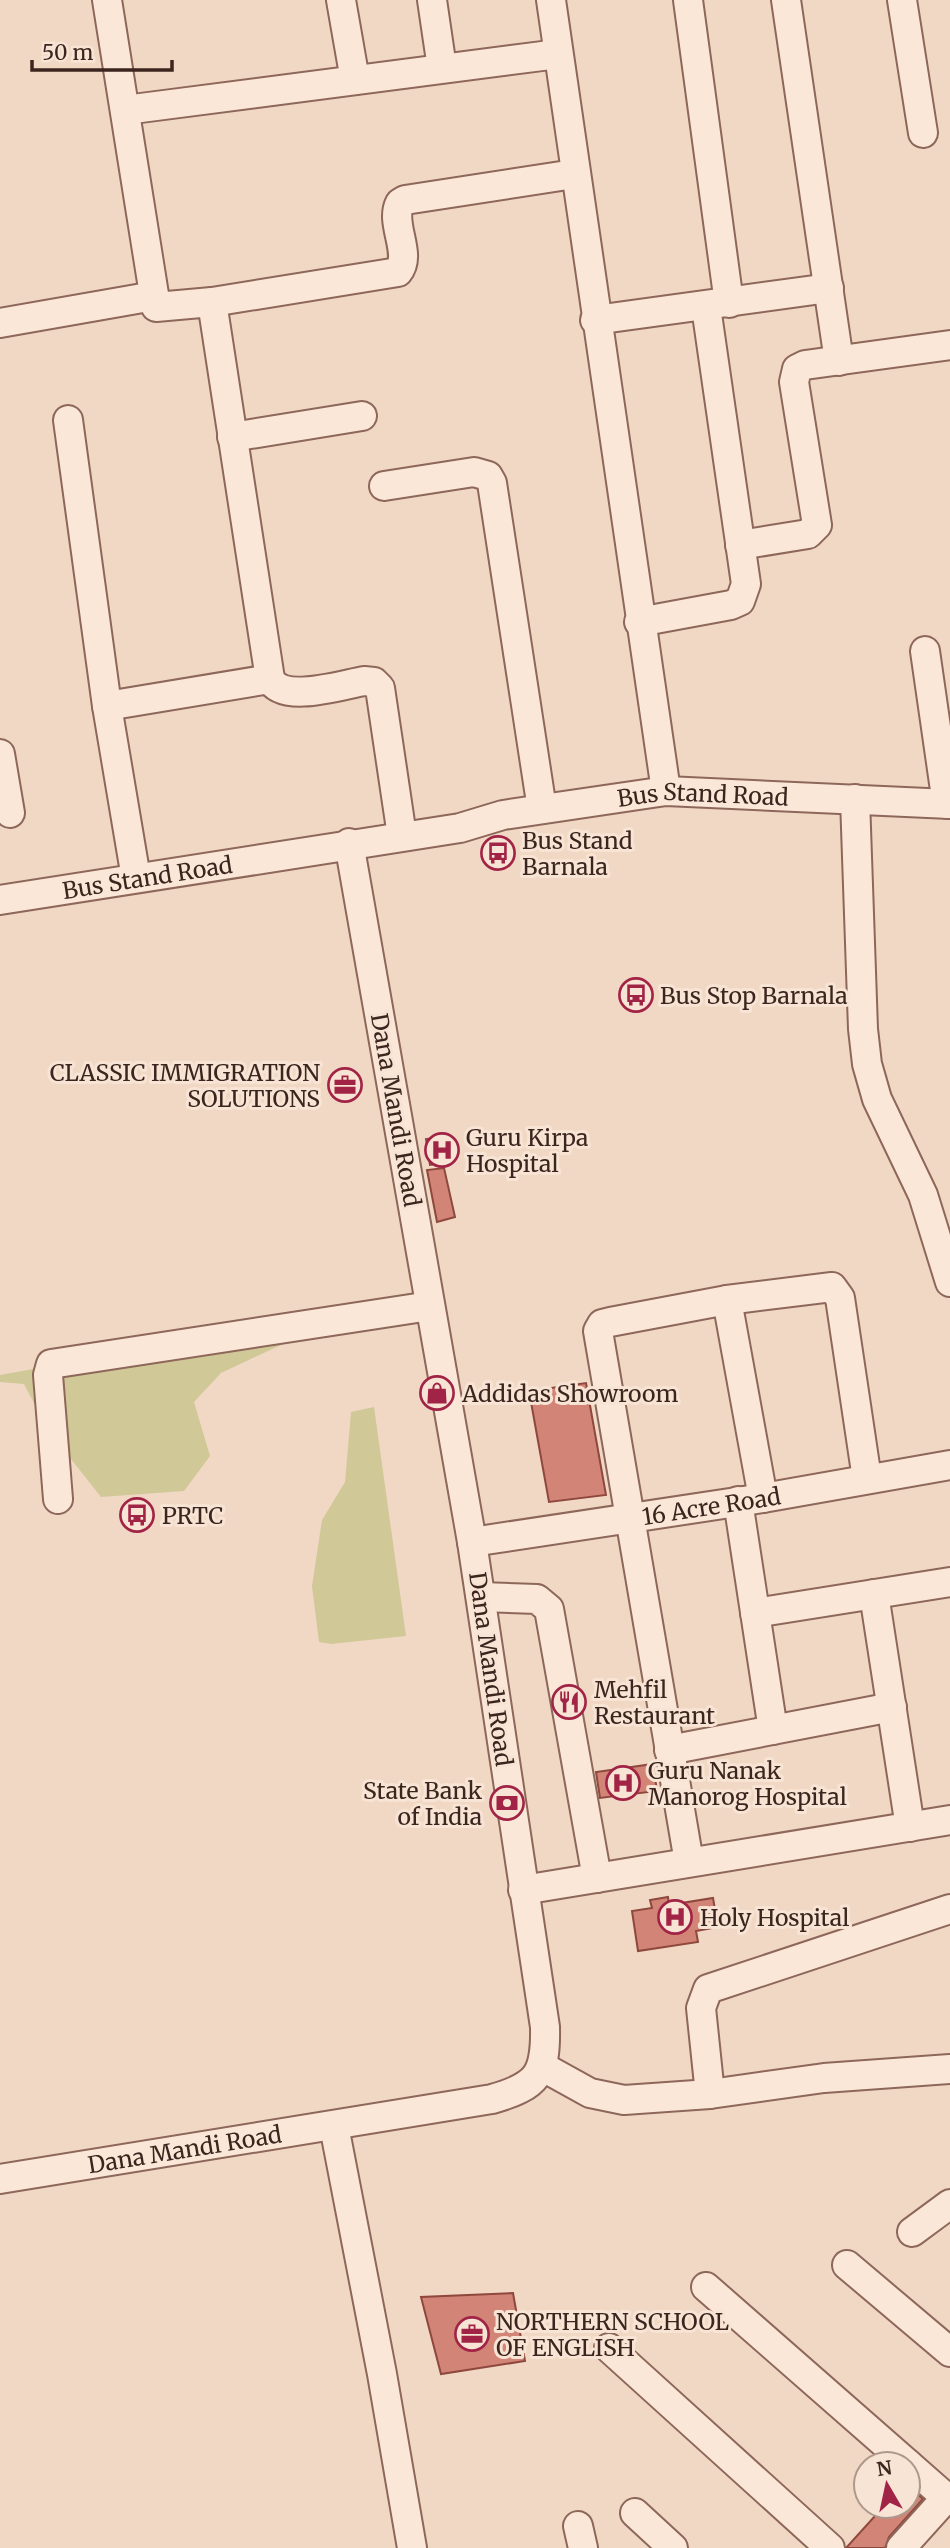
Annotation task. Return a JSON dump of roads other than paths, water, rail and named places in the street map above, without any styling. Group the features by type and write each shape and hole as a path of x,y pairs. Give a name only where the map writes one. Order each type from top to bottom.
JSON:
{"street":[{"path":"107,0 158,309 398,272 403,260 396,215 400,202 574,174"},
{"path":"341,0 355,80"},
{"path":"432,0 442,68"},
{"path":"551,0 595,320 666,791"},
{"path":"639,622 732,605 740,601 746,584 740,545 688,0"},
{"path":"786,0 839,361"},
{"path":"902,0 922,133"},
{"path":"125,110 558,54"},
{"path":"595,320 829,288"},
{"path":"0,323 154,296"},
{"path":"212,302 270,680 283,691 296,693 364,681 374,682 380,688 402,836"},
{"path":"740,545 808,534 817,525 794,374 800,367 950,345"},
{"path":"232,437 362,416"},
{"path":"68,420 107,706 136,878"},
{"path":"384,486 474,472 488,476 492,483 542,809"},
{"path":"925,650 949,808"},
{"path":"107,706 270,680"},
{"path":"0,754 10,813"},
{"name":"Bus Stand Road","path":"460,828 493,817 666,791 855,805"},
{"path":"855,805 863,1029 867,1064 877,1099 919,1185 941,1222 950,1282"},
{"name":"Bus Stand Road","path":"0,900 349,843 460,828 509,830 658,808 855,805 949,808"},
{"name":"Dana Mandi Road","path":"0,2179 492,2099 531,2082 543,2067 545,2027 481,1597 349,843"},
{"path":"689,1862 598,1331 602,1324 610,1322 727,1300 825,1285 837,1291 867,1479"},
{"path":"727,1300 751,1499 755,1613 774,1730"},
{"path":"58,1499 48,1375 51,1364 430,1306"},
{"name":"16 Acre Road","path":"472,1542 950,1465"},
{"path":"755,1613 950,1582"},
{"path":"874,1594 910,1827"},
{"path":"481,1597 537,1599 549,1609 597,1878"},
{"path":"669,1750 892,1707"},
{"path":"523,1890 950,1819"},
{"path":"710,2094 701,2008 708,1989 950,1909"},
{"path":"543,2067 590,2093 606,2098 649,2100 824,2078 950,2069"},
{"path":"334,2126 412,2548"},
{"path":"912,2232 950,2204"},
{"path":"847,2265 950,2352"},
{"path":"706,2287 892,2450"},
{"path":"609,2348 830,2548"},
{"path":"901,2548 948,2499 922,2476"},
{"path":"635,2513 673,2548"}],"place":[{"name":"Bus Stand Barnala","path":"498,853"},
{"name":"Bus Stop Barnala","path":"636,995"},
{"name":"CLASSIC IMMIGRATION SOLUTIONS","path":"345,1085"},
{"name":"Guru Kirpa Hospital","path":"442,1150"},
{"name":"Addidas Showroom","path":"437,1393"},
{"name":"PRTC","path":"137,1515"},
{"name":"Mehfil Restaurant","path":"569,1702"},
{"name":"Guru Nanak Manorog Hospital","path":"623,1783"},
{"name":"State Bank of India","path":"507,1803"},
{"name":"Holy Hospital","path":"675,1917"},
{"name":"NORTHERN SCHOOL OF ENGLISH","path":"472,2334"}]}
